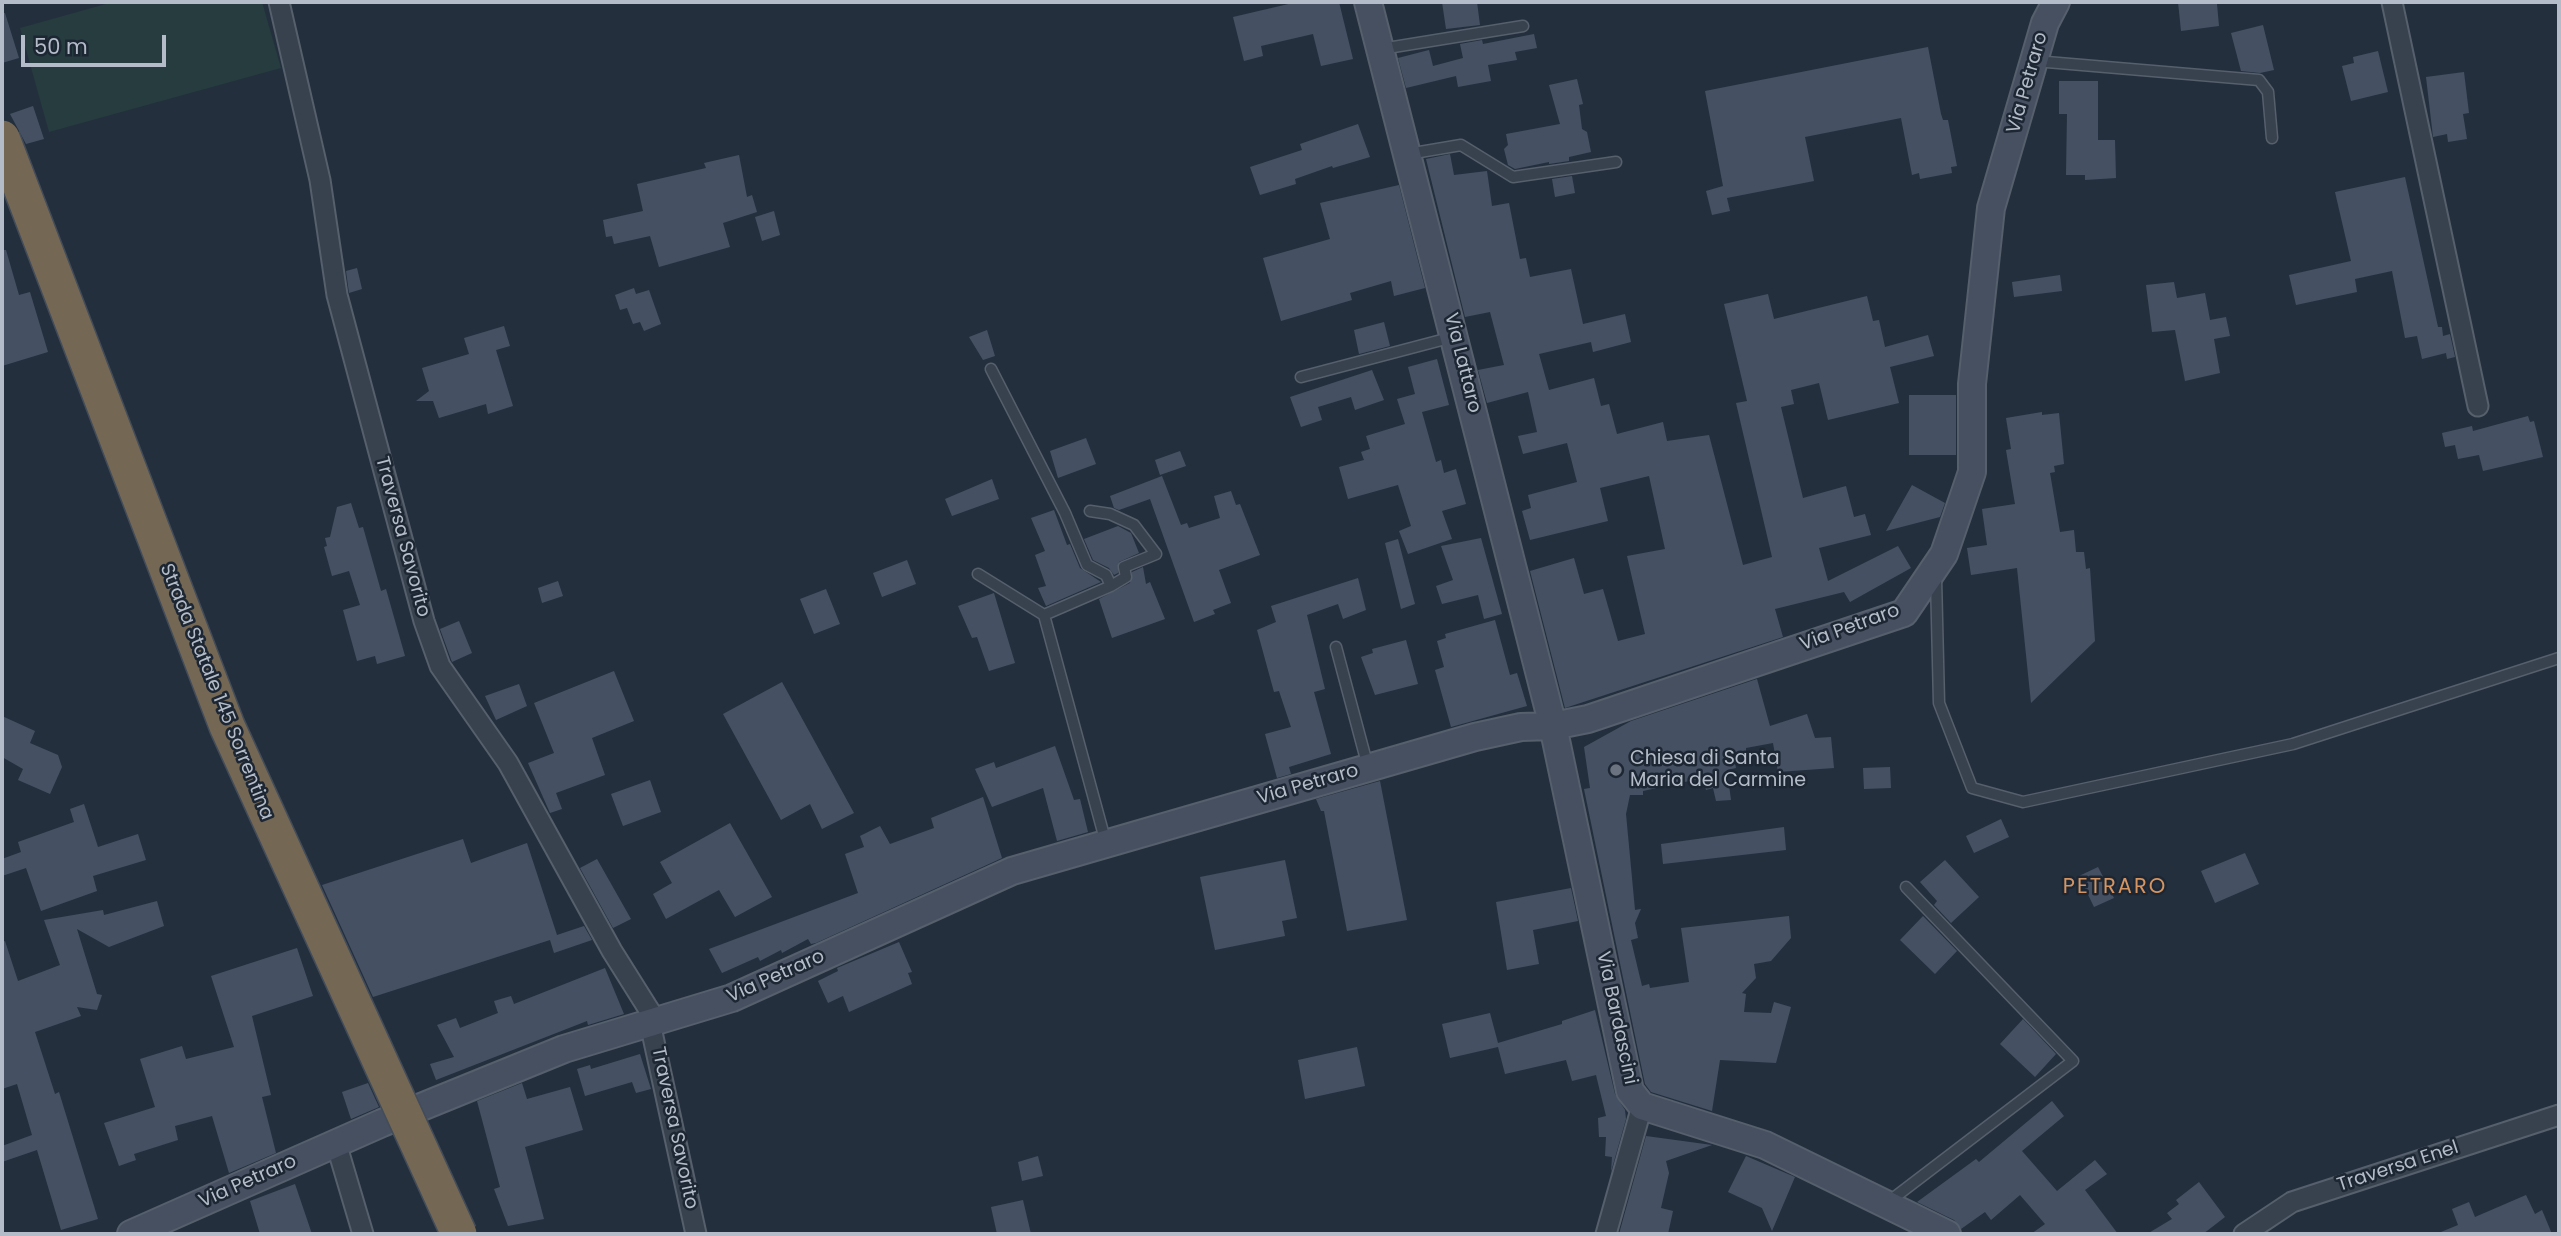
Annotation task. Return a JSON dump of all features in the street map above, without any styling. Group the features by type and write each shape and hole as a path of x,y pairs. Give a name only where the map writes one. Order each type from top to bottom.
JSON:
{"highway":[{"name":"Strada Statale 145 Sorrentina","path":"2,138 227,726 459,1234"}],"street":[{"name":"Traversa Savorito","path":"279,2 320,180 337,295 424,621 440,666 508,763 653,1022 696,1234"},
{"name":"Via Lattaro","path":"1368,2 1553,726"},
{"name":"Via Petraro","path":"131,1234 336,1143 564,1049 732,998 1012,871 1475,737 1521,727 1553,726 1588,719 1904,612 1944,554 1972,472 1972,384 1991,208 2035,61 2056,2"},
{"path":"2392,2 2478,406"},
{"name":"Via Bardascini","path":"1553,726 1630,1091 1642,1106 1765,1145 1947,1234"},
{"path":"1606,1234 1642,1106"},
{"name":"Traversa Enel","path":"2244,1234 2292,1202 2559,1115"},
{"path":"336,1143 363,1234"}],"lane":[{"path":"1380,49 1523,26"},
{"path":"2035,61 2259,80 2269,92 2272,138"},
{"path":"1408,154 1461,145 1513,177 1616,162"},
{"path":"1301,377 1455,337"},
{"path":"991,369 1065,513 1087,565 1106,575 1111,586"},
{"path":"1044,615 1111,586 1126,577 1124,567 1156,554 1134,525 1110,514 1090,511"},
{"path":"1936,567 1939,703 1972,788 2023,802 2293,744 2559,658"},
{"path":"978,573 1044,615 1106,844"},
{"path":"1336,647 1368,768"},
{"path":"1886,1203 2073,1061 1906,887"}],"green space":[{"path":"113,2 262,2 281,68 49,132 20,28"}],"building":[{"path":"1297,2 1339,2 1353,59 1321,66 1313,34 1261,46 1263,56 1244,61 1233,17"},
{"path":"1442,2 1477,2 1480,25 1446,29"},
{"path":"2178,2 2217,4 2219,26 2181,31"},
{"path":"2,13 5,13 19,58 2,63"},
{"path":"2263,25 2274,70 2260,73 2241,71 2231,33"},
{"path":"1534,34 1537,48 1515,52 1517,60 1488,65 1491,81 1458,87 1456,76 1406,88 1398,58 1429,50 1433,66 1463,58 1460,44 1482,40 1483,44"},
{"path":"1928,47 1941,114 1943,120 1948,120 1957,166 1951,167 1952,173 1920,179 1919,173 1912,175 1901,118 1805,137 1814,181 1727,198 1730,211 1712,215 1706,191 1723,186 1705,91"},
{"path":"2378,51 2388,92 2351,101 2342,66 2354,63 2353,57"},
{"path":"2464,72 2469,113 2463,114 2467,139 2448,142 2447,134 2433,137 2426,77"},
{"path":"1577,79 1583,104 1579,105 1582,129 1587,132 1591,152 1569,157 1569,161 1515,169 1508,165 1504,149 1508,145 1506,134 1560,124 1549,85"},
{"path":"2059,81 2098,81 2098,140 2115,140 2116,178 2085,180 2085,175 2066,175 2067,114 2059,114"},
{"path":"33,106 44,139 26,144 10,114"},
{"path":"1358,124 1370,157 1333,168 1332,166 1295,179 1296,184 1260,195 1250,167 1302,150 1300,144"},
{"path":"1450,154 1454,175 1487,171 1492,206 1509,203 1520,259 1526,258 1530,277 1571,269 1583,324 1625,314 1631,342 1593,352 1591,342 1539,354 1549,390 1594,378 1601,406 1609,404 1617,434 1663,422 1667,441 1709,435 1743,565 1772,557 1736,403 1747,401 1724,304 1768,294 1774,319 1867,296 1873,321 1879,320 1885,347 1928,335 1934,356 1890,367 1899,403 1828,420 1819,383 1791,390 1794,404 1781,407 1803,498 1846,486 1854,517 1865,514 1871,535 1819,548 1828,581 1898,546 1911,568 1850,602 1844,592 1775,609 1783,637 1565,708 1530,571 1574,558 1584,594 1603,589 1618,641 1645,634 1627,556 1665,549 1649,476 1600,488 1608,521 1530,540 1522,511 1531,508 1528,495 1577,482 1567,443 1523,454 1518,436 1537,432 1528,392 1487,403 1478,370 1504,365 1490,312 1465,317 1426,159"},
{"path":"739,155 747,197 752,195 757,212 723,223 730,247 659,267 650,236 614,244 612,236 606,237 603,220 643,211 637,184 706,168 704,163"},
{"path":"1572,176 1575,193 1555,197 1552,179"},
{"path":"2405,177 2438,327 2442,327 2443,336 2450,334 2455,357 2447,359 2446,353 2422,359 2417,336 2405,338 2392,271 2355,279 2357,292 2296,305 2289,275 2351,261 2335,192"},
{"path":"1399,185 1425,288 1394,296 1391,281 1350,293 1352,300 1281,321 1263,258 1330,239 1320,203"},
{"path":"774,211 780,235 762,241 755,217"},
{"path":"2,250 6,250 19,295 30,292 48,352 2,366"},
{"path":"357,268 362,289 349,293 346,271"},
{"path":"2060,275 2062,291 2014,297 2012,282"},
{"path":"2174,282 2177,298 2205,293 2210,320 2226,317 2230,336 2214,339 2220,373 2185,381 2175,330 2152,332 2146,285"},
{"path":"634,288 636,294 649,290 661,324 644,331 640,322 633,324 627,308 620,310 615,295"},
{"path":"1384,322 1390,346 1359,354 1354,330"},
{"path":"504,326 510,346 496,350 513,406 488,414 486,404 439,418 433,401 416,401 429,391 422,368 469,354 464,338"},
{"path":"987,330 995,356 983,360 969,337"},
{"path":"1437,359 1449,405 1422,412 1436,462 1441,460 1444,473 1456,469 1466,504 1442,511 1452,539 1408,554 1399,531 1411,526 1398,485 1348,499 1339,467 1364,460 1361,452 1370,449 1366,436 1405,424 1397,399 1415,394 1408,367"},
{"path":"1372,370 1384,400 1355,410 1351,397 1318,407 1322,420 1301,427 1290,397"},
{"path":"1909,395 1956,395 1956,455 1909,455"},
{"path":"2042,412 2042,415 2059,413 2064,464 2054,466 2055,472 2050,473 2060,532 2074,530 2076,552 2084,552 2086,569 2090,568 2095,641 2031,703 2017,568 1971,575 1967,548 1987,545 1982,509 2015,504 2006,450 2011,449 2006,418"},
{"path":"2528,416 2530,422 2534,421 2543,457 2483,471 2479,455 2458,459 2455,445 2445,447 2442,433 2472,426 2473,431"},
{"path":"1086,438 1096,464 1058,478 1050,451"},
{"path":"1180,451 1186,466 1160,475 1155,460"},
{"path":"1162,476 1181,525 1187,523 1189,528 1220,518 1214,496 1231,491 1236,505 1240,504 1260,555 1219,570 1231,603 1213,610 1215,614 1194,622 1150,499 1119,510 1114,508 1110,496"},
{"path":"992,479 999,499 952,516 945,499"},
{"path":"1912,485 1945,503 1940,517 1886,531"},
{"path":"351,503 359,528 363,527 381,591 386,589 405,656 377,664 375,656 357,661 343,610 360,605 349,571 332,576 324,547 327,546 325,538 330,537 337,507"},
{"path":"1054,510 1067,545 1070,544 1080,568 1101,582 1046,606 1038,588 1046,586 1035,555 1045,551 1031,518"},
{"path":"1118,526 1131,533 1139,553 1119,562 1118,573 1114,575 1109,568 1093,560 1084,539"},
{"path":"1481,538 1502,614 1484,619 1478,595 1442,604 1436,586 1453,580 1441,546"},
{"path":"1398,539 1415,604 1401,609 1385,543"},
{"path":"907,560 916,584 882,597 873,573"},
{"path":"1143,567 1146,584 1150,582 1165,619 1112,638 1099,599 1130,583 1132,572"},
{"path":"1358,578 1366,610 1343,619 1338,604 1307,615 1325,689 1314,692 1331,754 1289,767 1291,774 1277,778 1265,734 1291,727 1279,691 1274,692 1257,630 1276,622 1271,606"},
{"path":"558,581 563,596 542,603 538,588"},
{"path":"826,589 840,624 814,634 800,599"},
{"path":"994,593 1015,663 989,671 977,637 972,638 958,606"},
{"path":"1495,620 1510,675 1517,673 1527,706 1451,727 1435,670 1444,667 1437,641 1446,638 1445,634"},
{"path":"459,621 472,653 452,662 440,629"},
{"path":"1406,640 1418,684 1375,695 1361,657 1373,653 1372,649"},
{"path":"614,671 634,721 592,738 605,775 556,793 562,809 550,813 528,763 554,753 534,703"},
{"path":"1757,679 1770,726 1807,714 1815,738 1831,737 1834,768 1778,772 1773,743 1746,748 1746,752 1733,754 1736,768 1727,770 1731,800 1716,801 1713,788 1706,790 1703,778 1643,791 1643,795 1630,795 1626,814 1635,910 1641,909 1635,923 1638,938 1631,940 1642,986 1649,984 1650,988 1689,982 1681,928 1789,916 1791,938 1771,961 1754,964 1756,978 1742,993 1746,994 1744,1012 1771,1013 1774,1002 1791,1007 1776,1063 1720,1060 1712,1111 1651,1092 1645,1084 1584,789 1590,788 1584,747 1631,721"},
{"path":"782,682 854,813 822,829 810,804 781,820 723,714"},
{"path":"519,684 527,706 496,720 485,696"},
{"path":"2,716 35,731 30,743 58,755 62,767 50,794 18,780 23,769 2,757"},
{"path":"1055,746 1074,800 1080,799 1088,832 1057,841 1043,788 992,807 975,769 994,762 996,768"},
{"path":"1890,767 1891,788 1864,789 1863,768"},
{"path":"650,780 661,812 623,826 611,794"},
{"path":"1380,781 1407,920 1347,931 1324,811 1321,811 1316,799"},
{"path":"983,797 1002,858 816,943 811,944 808,939 782,953 781,950 760,961 758,957 722,973 709,949 858,893 845,854 864,847 860,836 880,826 890,844 934,828 931,818"},
{"path":"84,804 98,847 138,834 146,860 93,876 97,891 41,911 26,868 2,876 2,859 21,852 18,842 74,822 70,809"},
{"path":"2001,819 2009,837 1974,853 1966,836"},
{"path":"730,823 772,897 735,917 719,890 666,919 653,894 672,883 660,862"},
{"path":"1784,827 1786,850 1663,864 1661,844"},
{"path":"463,839 471,863 527,843 557,935 584,926 592,940 554,953 550,940 373,997 322,885"},
{"path":"2245,853 2259,884 2215,903 2201,871"},
{"path":"597,859 631,919 613,928 580,868"},
{"path":"1285,860 1297,918 1282,921 1285,936 1215,950 1200,877"},
{"path":"1945,860 1979,897 1951,923 1934,905 1937,901 1920,882"},
{"path":"2098,867 2114,898 2094,907 2079,876"},
{"path":"1571,888 1578,921 1533,930 1539,964 1507,970 1496,902"},
{"path":"157,901 164,926 109,947 77,929 97,994 102,995 97,1010 77,1007 81,1016 35,1032 55,1094 59,1092 98,1219 61,1230 37,1150 2,1162 2,1146 32,1135 17,1084 2,1089 2,942 5,941 18,981 60,965 44,920 103,910 104,915"},
{"path":"1923,916 1957,951 1935,974 1900,940"},
{"path":"899,942 912,972 908,973 912,984 849,1012 843,996 828,1003 818,981 838,971 837,968"},
{"path":"297,948 313,996 252,1016 271,1095 262,1097 276,1153 229,1173 212,1116 175,1126 178,1140 134,1154 136,1160 119,1166 104,1123 155,1107 140,1059 182,1046 186,1059 234,1047 211,976"},
{"path":"605,968 624,1014 588,1025 587,1021 436,1080 430,1064 454,1057 437,1025 456,1018 460,1028 498,1013 494,1001 511,996 514,1004"},
{"path":"1595,1010 1615,1094 1625,1110 1626,1119 1611,1172 1612,1157 1605,1156 1606,1137 1599,1137 1598,1118 1606,1116 1596,1075 1572,1081 1566,1060 1505,1074 1498,1047 1450,1058 1442,1024 1490,1013 1498,1043 1562,1024 1562,1021"},
{"path":"2023,1019 2056,1054 2035,1077 2000,1044"},
{"path":"1357,1047 1365,1086 1305,1099 1298,1060"},
{"path":"640,1054 651,1089 636,1093 632,1082 585,1096 577,1069 590,1065 591,1069"},
{"path":"368,1083 379,1107 351,1119 342,1092"},
{"path":"522,1083 527,1099 570,1087 583,1130 525,1147 544,1219 508,1226 494,1189 500,1187 477,1101"},
{"path":"2052,1101 2064,1116 2022,1151 2057,1191 2095,1160 2107,1174 2085,1190 2118,1234 2031,1234 2045,1224 2020,1195 1991,1220 1985,1212 1961,1229 1954,1220 1917,1202 1976,1159 1979,1162"},
{"path":"1646,1136 1712,1145 1666,1161 1669,1173 1661,1208 1673,1211 1668,1234 1619,1234"},
{"path":"1038,1156 1043,1176 1022,1181 1018,1162"},
{"path":"1746,1156 1795,1177 1772,1231 1762,1208 1728,1192"},
{"path":"2199,1182 2225,1217 2203,1234 2147,1234 2172,1219 2167,1213 2179,1204 2176,1200"},
{"path":"295,1184 312,1234 260,1234 250,1201"},
{"path":"2526,1195 2535,1214 2542,1210 2552,1234 2436,1234 2458,1225 2452,1209 2469,1202 2475,1217"},
{"path":"1023,1200 1031,1234 997,1234 991,1207"}],"place":[{"name":"Chiesa di Santa Maria del Carmine","path":"1616,770"}],"district":[{"name":"PETRARO","path":"2115,888"}]}
